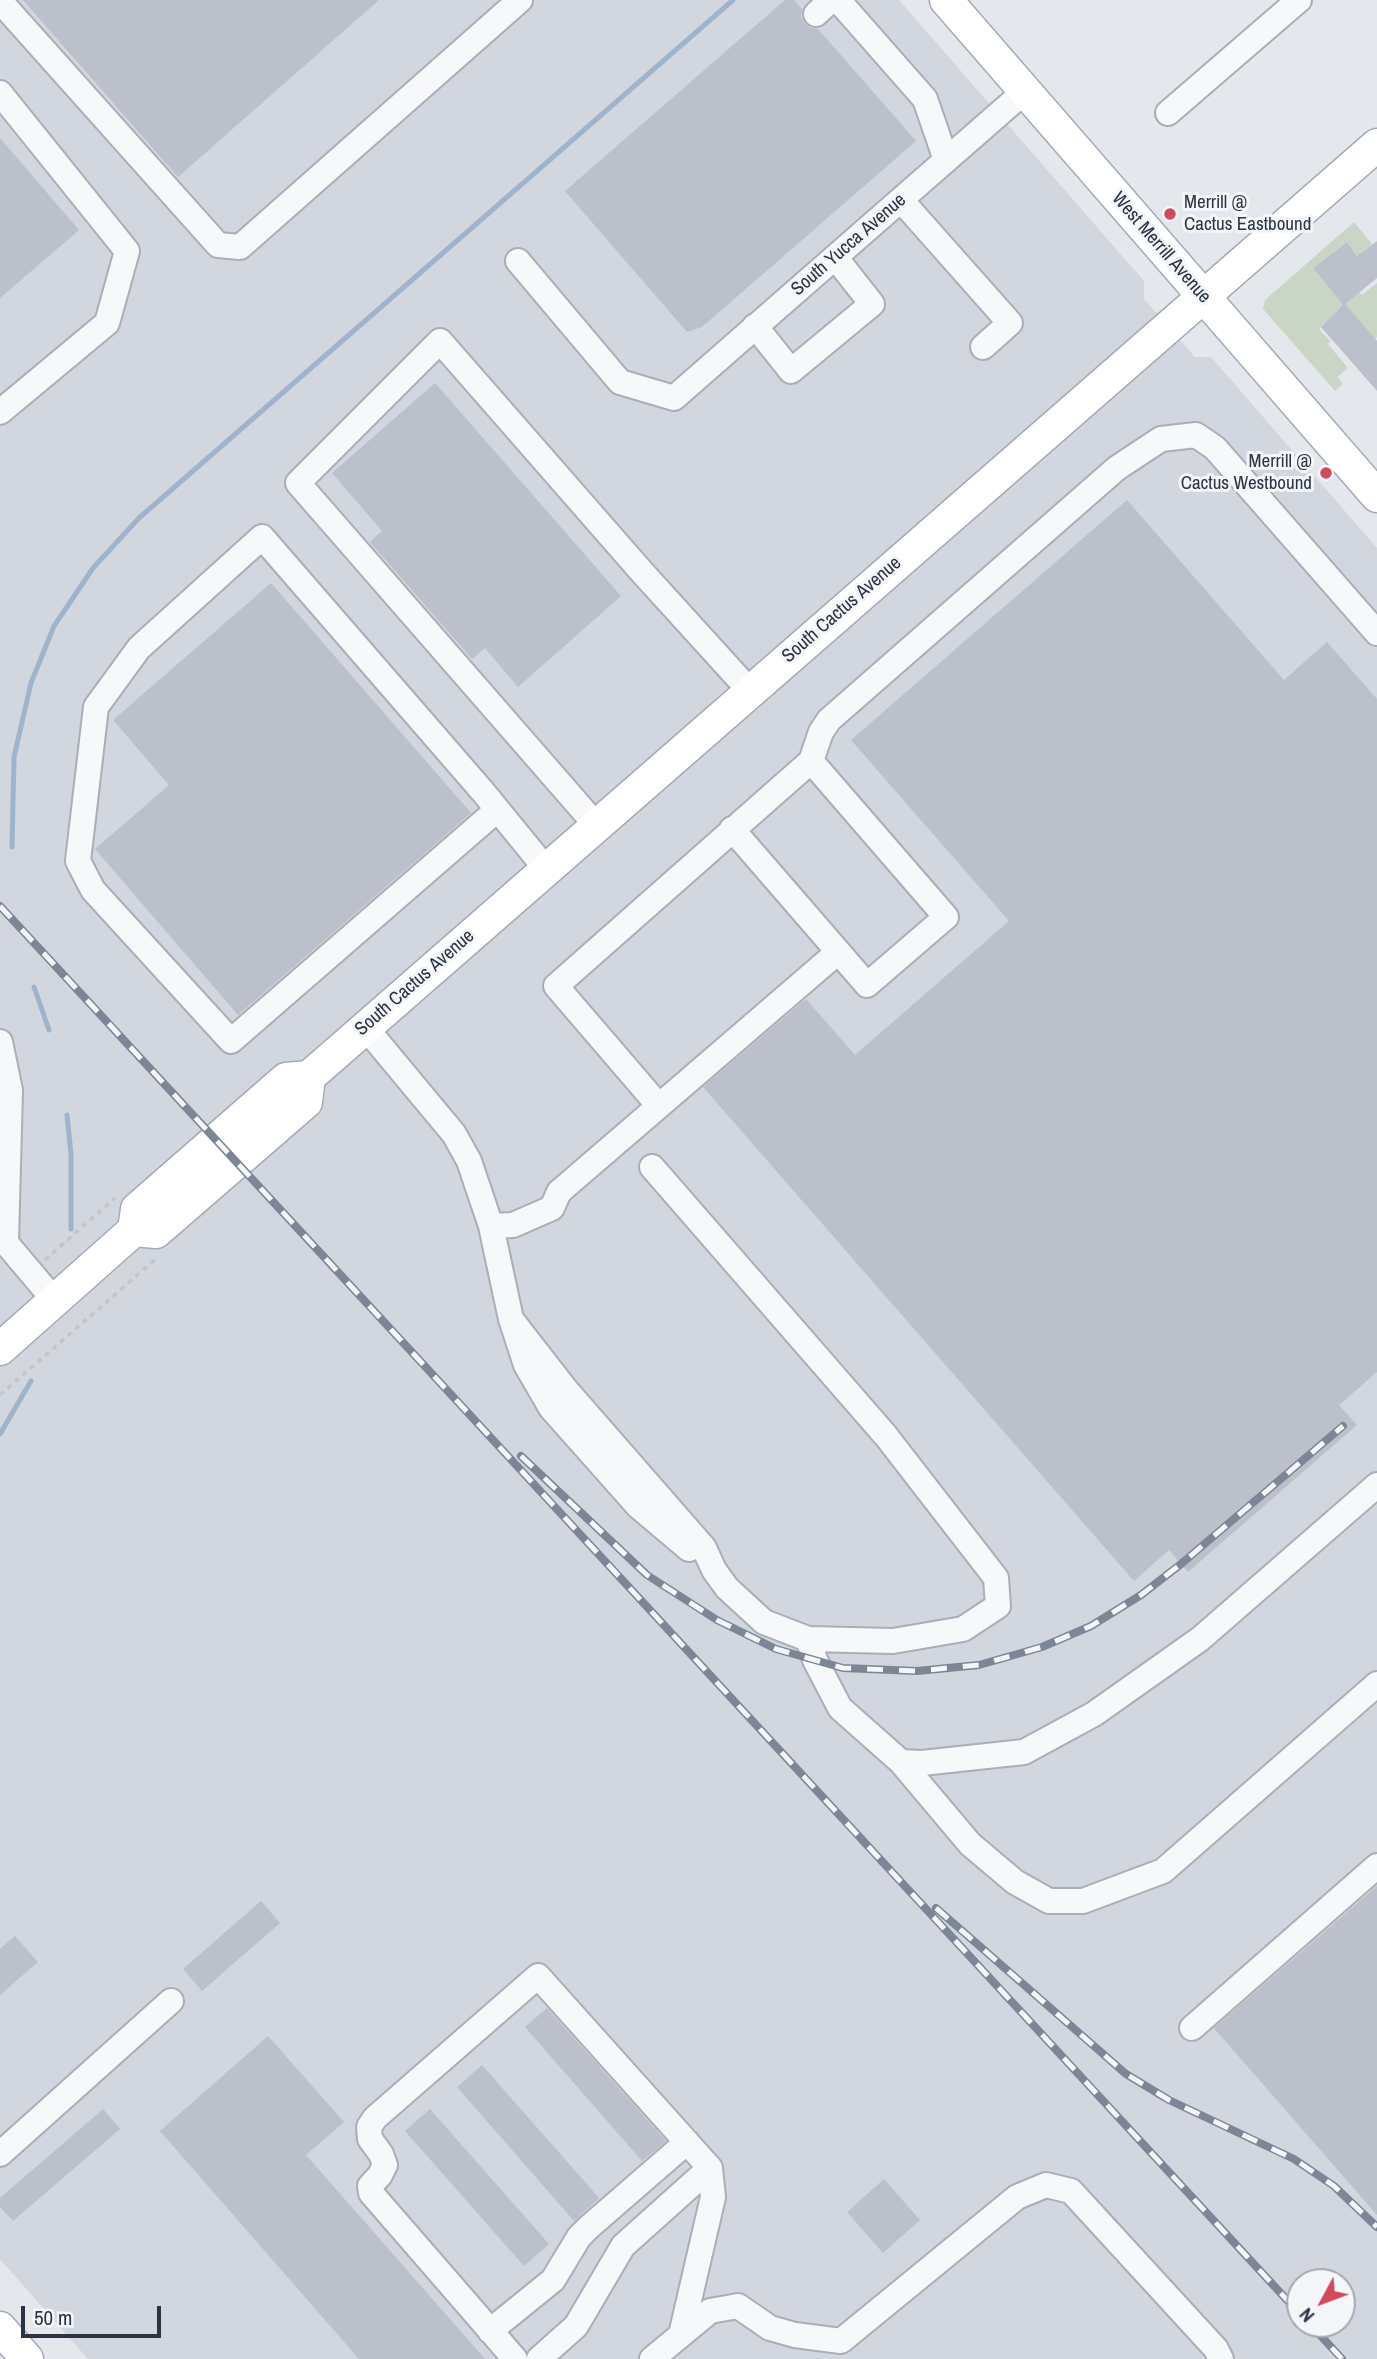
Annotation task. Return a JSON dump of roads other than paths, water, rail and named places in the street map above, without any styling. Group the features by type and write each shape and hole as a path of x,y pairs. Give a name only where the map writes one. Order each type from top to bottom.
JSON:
{"main road":[{"name":"West Merrill Avenue","path":"949,1 1024,92 1377,496"},
{"name":"South Cactus Avenue","path":"0,1349 134,1230 137,1209 286,1079 309,1077 1377,145"},
{"path":"0,2328 27,2359"}],"street":[{"path":"0,1 218,245 240,247 520,0"},
{"path":"838,0 925,99 946,160"},
{"path":"1168,113 1299,0"},
{"name":"South Yucca Avenue","path":"518,261 620,382 674,398 1024,92"},
{"path":"0,93 127,251 107,323 0,412"},
{"path":"901,200 1010,323 983,347"},
{"path":"755,326 792,371 872,304 835,257"},
{"path":"596,825 298,483 440,341 750,691"},
{"path":"659,1105 556,986 811,761 821,732 829,720 1117,468 1161,439 1196,435 1215,448 1377,633"},
{"path":"497,810 231,1041 93,890 78,861 96,707 139,648 262,537 497,810 546,869"},
{"path":"732,829 867,985 946,916 811,761"},
{"path":"491,1226 513,1225 552,1208 559,1192 838,951"},
{"path":"365,1027 454,1135 469,1161 491,1226 511,1319 567,1391 704,1548 714,1570 727,1588 764,1622 808,1639 893,1641 963,1629 998,1606 996,1578 886,1436 652,1167"},
{"path":"0,1042 10,1090 5,1243 55,1301"},
{"path":"901,1762 922,1763 1024,1752 1094,1714 1200,1639 1377,1485"},
{"path":"808,1639 814,1660 840,1708 901,1762 970,1844 1015,1882 1049,1901 1083,1901 1163,1871 1377,1684"},
{"path":"1192,2028 1377,1866"},
{"path":"515,2359 371,2193 370,2186 385,2165 370,2139 369,2127 375,2118 538,1976 710,2168 713,2197 681,2335"},
{"path":"0,2154 170,2001"},
{"path":"491,2331 553,2280 579,2237 589,2227 687,2142"},
{"path":"539,2359 576,2326 623,2246 710,2168"},
{"path":"652,2359 710,2311 738,2306 769,2328 841,2341 1017,2197 1046,2185 1071,2191 1216,2348 1221,2359"}],"waterway":[{"path":"12,847 14,757 31,683 54,626 93,568 139,518 733,0"},
{"path":"34,987 49,1030"},
{"path":"67,1115 71,1154 71,1229"},
{"path":"0,1434 31,1381"}],"railway":[{"path":"0,906 1286,2299"},
{"path":"521,1456 647,1575 717,1620 776,1649 843,1668 917,1671 979,1665 1042,1647 1091,1626 1141,1595 1181,1564 1343,1426"},
{"path":"936,1908 1126,2074 1169,2100 1294,2159 1334,2186 1377,2227"},
{"path":"1323,2338 1342,2359"}],"place":[{"name":"Merrill @ Cactus Eastbound","path":"1170,214"},
{"name":"Merrill @ Cactus Westbound","path":"1326,473"}]}
